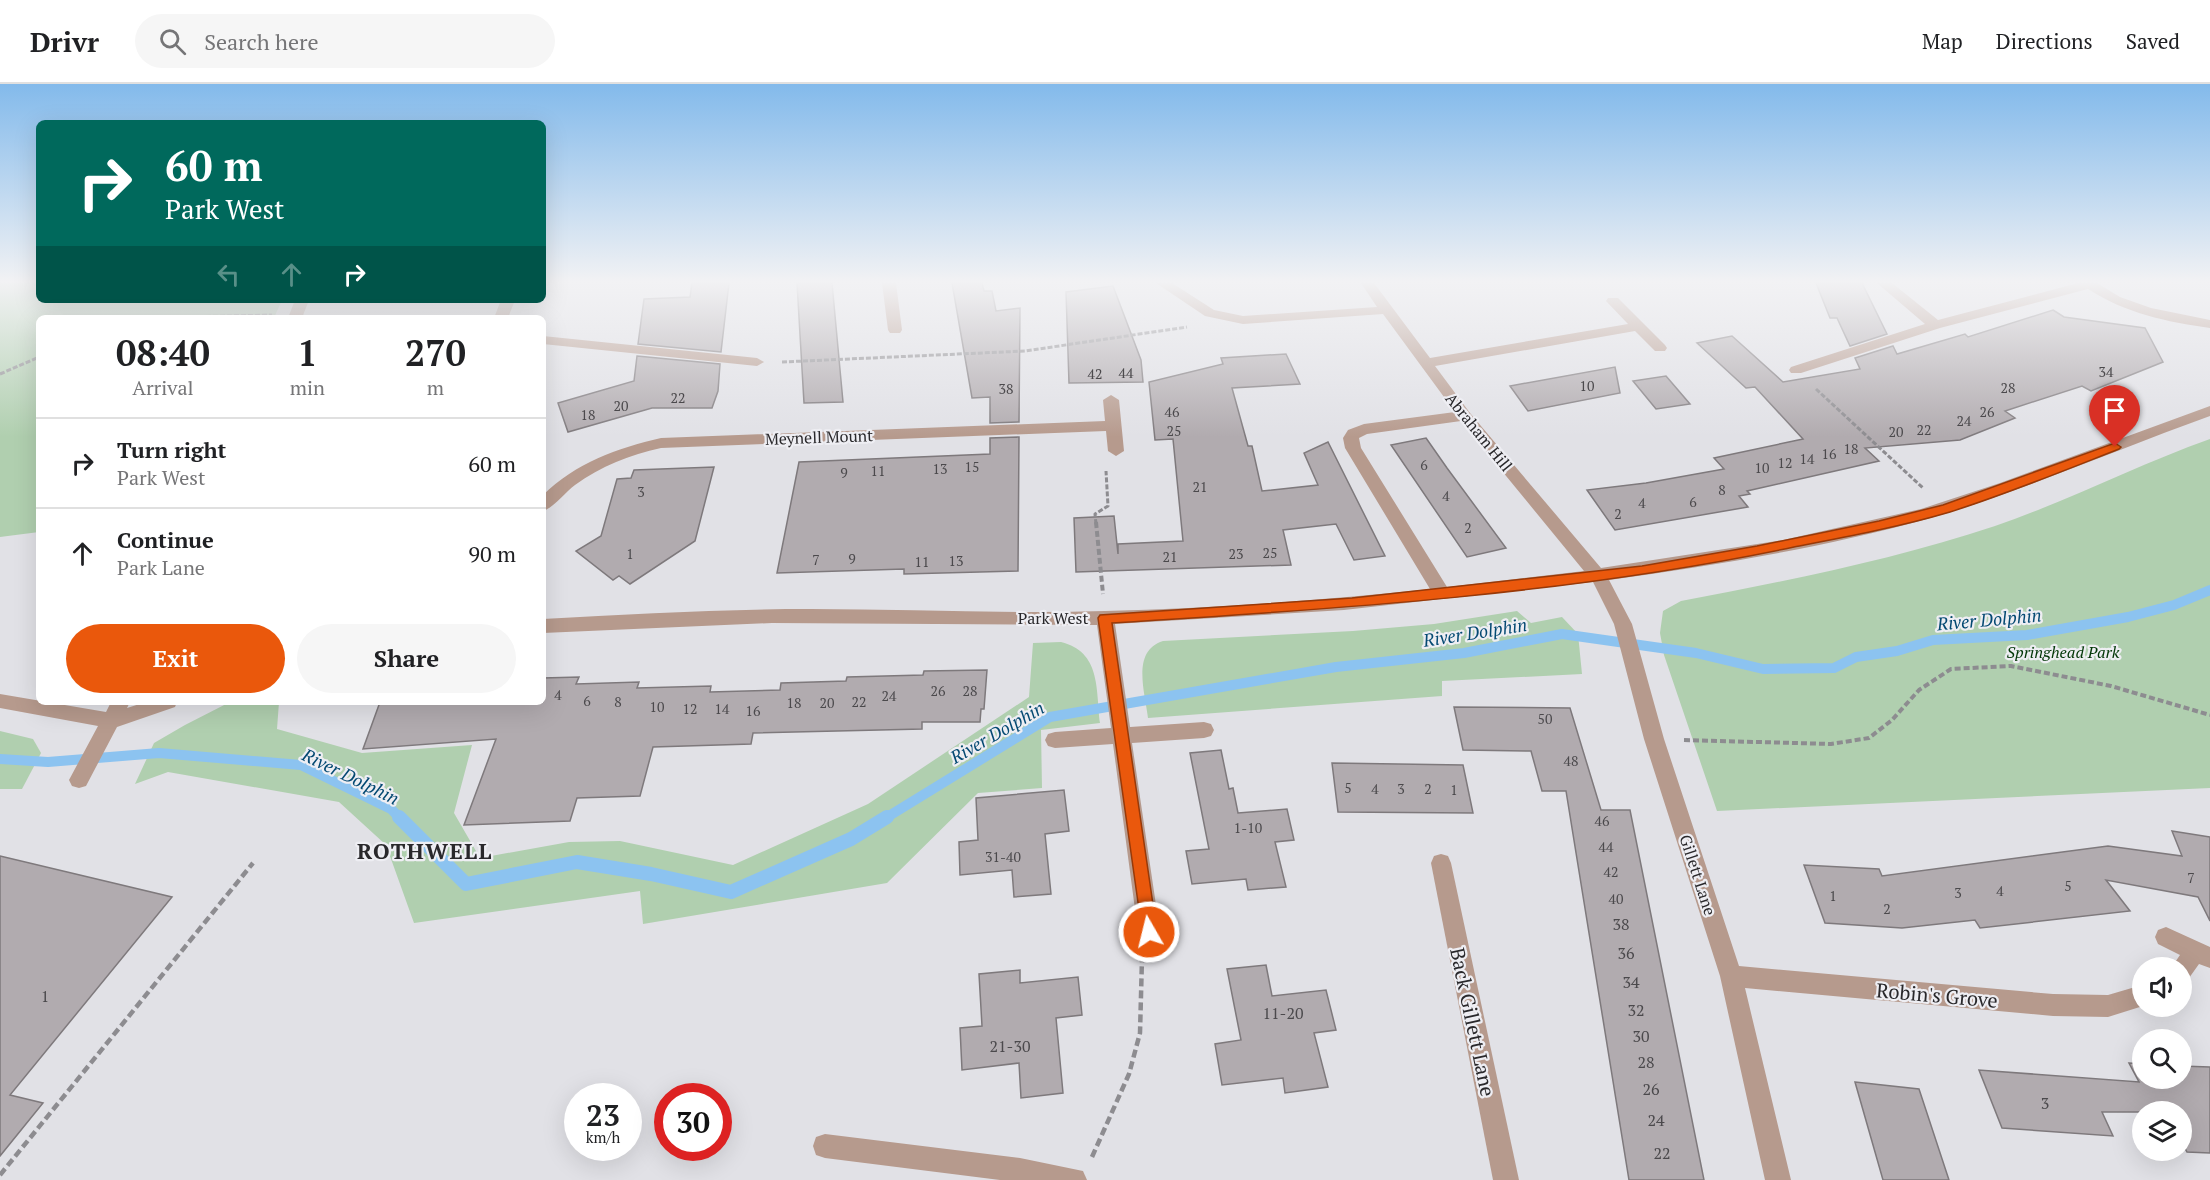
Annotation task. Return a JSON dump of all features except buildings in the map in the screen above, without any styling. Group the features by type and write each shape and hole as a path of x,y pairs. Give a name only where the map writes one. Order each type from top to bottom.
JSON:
{"street":[{"name":"Abraham Hill","path":"1404,334 1465,416 1598,576"},
{"path":"1425,363 1591,334"},
{"path":"1646,334 1660,348"},
{"path":"1796,370 1907,334"},
{"path":"546,340 757,363"},
{"path":"1112,400 1116,451"},
{"name":"Park West","path":"546,626 649,619 774,616 1105,618 1352,603 1598,576 1736,555 1879,525 1945,508 2004,489 2210,411"},
{"path":"1442,594 1353,448 1351,438 1353,434 1364,429 1465,416"},
{"name":"Meynell Mount","path":"546,502 558,488 580,472 605,459 632,449 661,443 1114,426"},
{"name":"Gillett Lane","path":"1598,576 1623,624 1654,739 1731,976 1778,1180"},
{"path":"1105,618 1149,932"},
{"path":"0,701 112,721 159,705"},
{"path":"79,780 120,705"},
{"path":"1055,740 1120,728 1204,730"},
{"name":"Back Gillett Lane","path":"1441,863 1506,1180"},
{"path":"2166,937 2203,955"},
{"name":"Robin's Grove","path":"1731,976 2053,1005 2108,1006 2132,999"},
{"path":"825,1146 1020,1170 1074,1180"}],"path":[{"path":"757,363 1025,351 1137,334"},
{"path":"0,374 36,358"},
{"path":"1796,370 1945,508"},
{"path":"1105,618 1095,514 1108,506 1105,458 1116,451"},
{"path":"1654,739 1831,744 1869,738 1892,720 1919,690 1952,669 2011,666 2111,686 2210,715"},
{"path":"0,1174 253,863"},
{"path":"1091,1159 1129,1074 1140,1033 1142,955 1149,932"}],"green space":[{"path":"0,334 36,334 36,532 0,537"},
{"name":"Springhead Park","path":"2210,439 2210,788 1717,811 1664,655 1660,633 1663,611 1681,601 1839,569 1957,538 2022,516"},
{"path":"1517,611 1531,623 1562,617 1578,634 1582,674 1442,681 1442,696 1148,718 1142,674 1143,663 1153,646 1163,641 1353,631 1434,624"},
{"path":"1061,642 1074,647 1083,654 1094,674 1100,723 1041,730 1042,788 978,793 887,883 643,924 640,891 414,923 386,845 339,802 168,772 135,784 154,743 185,725 224,705 279,705 277,729 362,753 472,745 454,813 480,858 569,842 620,841 733,865 868,804 1029,697 1033,643"},
{"path":"0,731 33,739 41,753 22,789 0,789"}],"waterway":[{"name":"River Dolphin","path":"884,819 1050,717 1336,667 1464,653 1562,634 1696,653 1763,669 1834,668 1856,657 1897,651 1933,640 2027,635 2128,617 2174,605 2210,590"},
{"name":"River Dolphin","path":"0,759 48,762 159,753 301,765 391,809 466,884 577,862 651,874 731,892 851,839 887,817"}],"district":[{"name":"ROTHWELL","path":"425,850"}],"route":[{"path":"1149,932 1105,618 1352,603 1642,571 1879,525 1945,508 2004,489 2115,447"}]}
